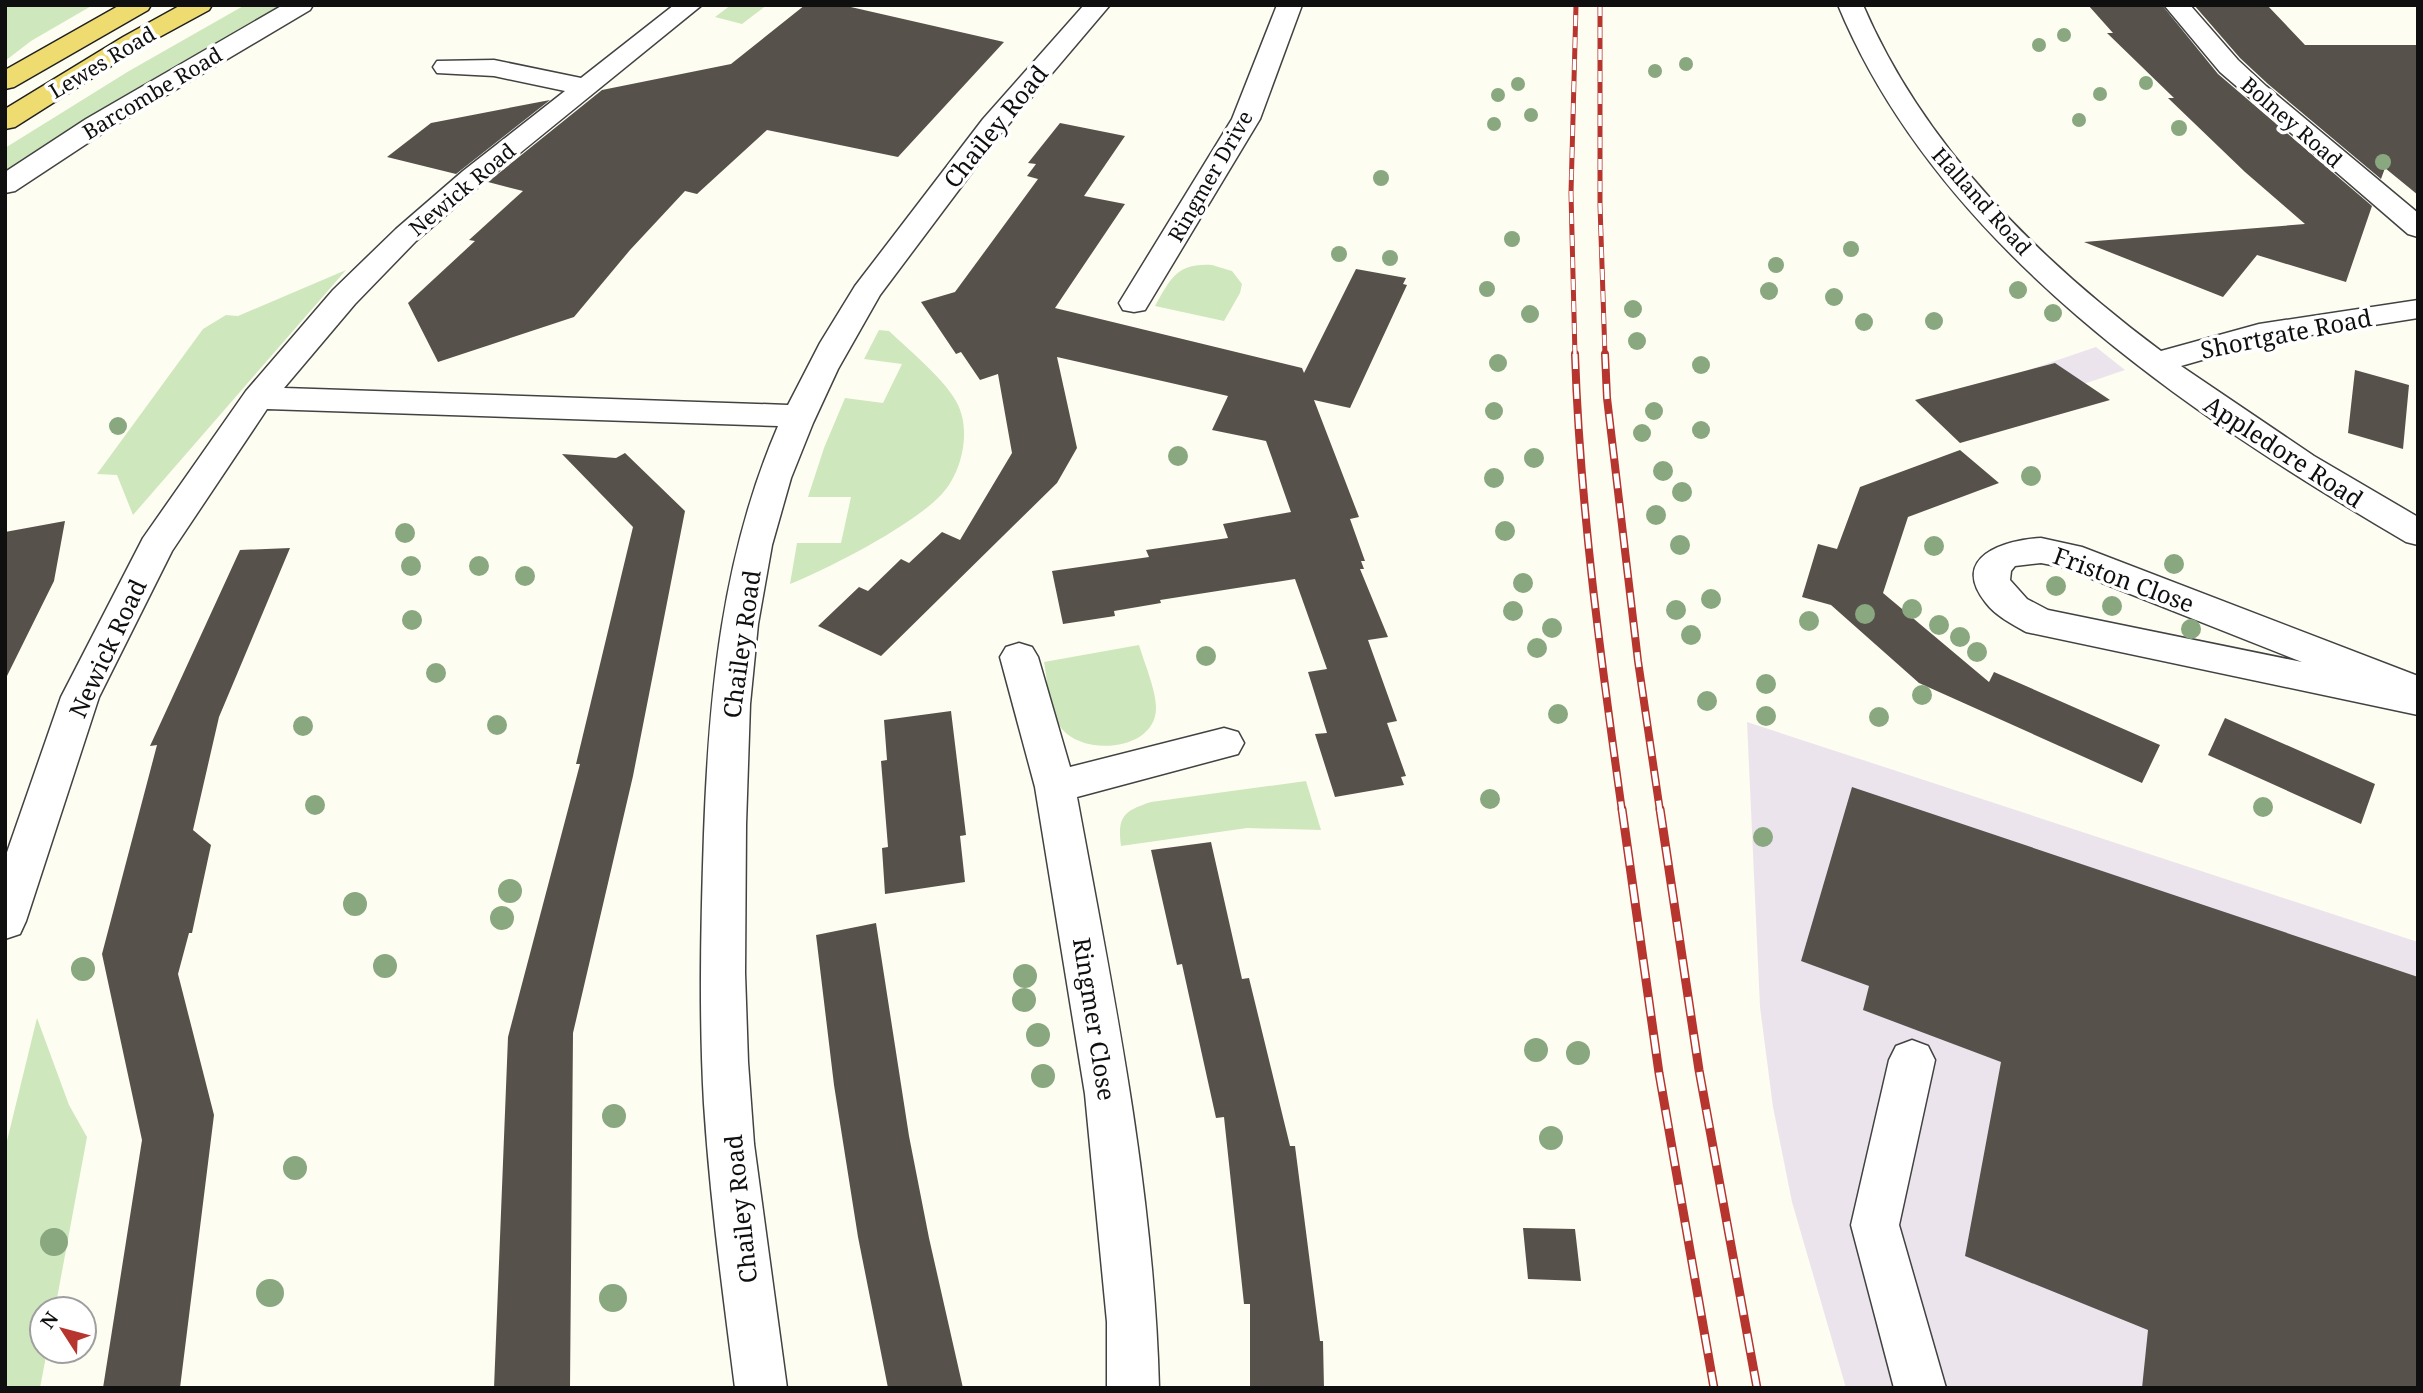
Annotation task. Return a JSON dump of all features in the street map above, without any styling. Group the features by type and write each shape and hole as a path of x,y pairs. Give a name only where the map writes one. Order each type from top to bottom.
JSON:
{"main road":[{"name":"Lewes Road","path":"5,81 77,38 141,5"},
{"name":"Lewes Road","path":"5,121 132,43 200,5"}],"street":[{"name":"Barcombe Road","path":"5,185 96,125 301,5"},
{"name":"Newick Road","path":"5,921 80,697 156,547 205,471 258,398 344,298 406,235 583,87 690,5"},
{"name":"Chailey Road","path":"761,1388 741,1239 725,1064 723,910 727,750 744,597 765,506 799,416 848,322 883,268 993,125 1098,5"},
{"name":"Ringmer Drive","path":"1134,303 1246,119 1290,5"},
{"name":"Halland Road","path":"1850,5 1893,90 1961,183 2043,267 2155,363"},
{"name":"Bolney Road","path":"2176,5 2229,66 2257,92 2418,228"},
{"path":"446,67 494,68 583,87"},
{"name":"Shortgate Road","path":"2155,363 2250,336 2418,309"},
{"name":"Appledore Road","path":"2155,363 2250,432 2418,533"},
{"path":"258,398 799,416"},
{"name":"Friston Close","path":"2418,692 2069,556 2031,548 2004,555 1993,565 1991,576 1995,589 2003,600 2025,616 2039,622 2418,700"},
{"name":"Ringmer Close","path":"1019,657 1055,787 1108,1094 1132,1322 1133,1388"},
{"path":"1055,787 1224,743"},
{"path":"1912,1060 1875,1225 1920,1388"}],"shaded area":[{"path":"2096,347 2125,370 2057,393 2028,370"},
{"path":"1747,722 2418,942 2418,1388 1846,1388 1792,1202 1773,1107 1760,1007"}],"green space":[{"path":"5,5 93,5 31,41 5,61"},
{"path":"245,5 288,5 5,173 5,148 129,71"},
{"path":"731,5 767,5 742,24 715,17"},
{"path":"1212,265 1232,271 1242,284 1240,293 1224,321 1155,306 1176,274 1191,267"},
{"path":"346,270 133,515 117,475 97,474 203,329 226,315 238,316"},
{"path":"879,330 889,331 927,366 953,396 964,427 959,464 948,486 928,507 848,557 790,584 797,543 841,543 851,497 808,497 824,448 845,398 883,403 902,364 864,359"},
{"path":"1139,645 1152,684 1156,707 1153,721 1145,733 1118,745 1102,746 1073,738 1062,729 1054,715 1044,662"},
{"path":"1306,781 1321,830 1247,828 1121,846 1120,828 1124,816 1134,808 1151,802"},
{"path":"37,1018 69,1105 87,1137 58,1295 28,1295 28,1365 44,1365 40,1388 5,1388 5,1149"}],"building":[{"path":"805,5 842,5 1004,42 898,157 767,130 697,194 685,191 630,250 574,317 438,362 408,303 475,241 469,240 523,191 488,182 602,90 731,64"},
{"path":"2088,5 2162,5 2218,74 2372,206 2346,282 2257,255 2223,297 2084,242 2305,224 2245,172 2168,98 2174,98 2107,33 2113,33"},
{"path":"2194,5 2267,5 2305,45 2418,45 2418,195 2385,168 2381,179 2268,84 2240,58"},
{"path":"550,100 456,174 387,157 431,123"},
{"path":"1060,123 1125,136 1084,196 1125,204 1055,308 1302,368 1304,373 1356,269 1406,278 1403,284 1407,285 1350,408 1314,400 1359,517 1350,519 1365,561 1361,561 1364,569 1360,569 1388,637 1368,640 1397,721 1387,723 1406,776 1401,777 1404,785 1335,797 1315,734 1327,733 1308,672 1327,669 1295,579 1160,600 1161,603 1114,611 1115,616 1063,624 1052,571 1149,557 1146,550 1228,538 1223,524 1291,512 1266,441 1212,430 1228,396 1057,357 1077,448 1057,483 881,656 818,626 859,587 868,591 901,559 909,563 942,532 960,540 1012,453 998,374 980,380 961,352 956,354 921,302 955,292 1038,179 1027,176 1036,164 1028,163"},
{"path":"2055,363 2110,400 1960,443 1915,400"},
{"path":"2355,370 2409,385 2403,449 2348,433"},
{"path":"1960,450 1999,483 1908,517 1883,593 1989,682 1994,672 2160,745 2142,783 1919,683 1831,605 1802,597 1818,544 1837,549 1860,487"},
{"path":"625,453 685,511 633,776 573,1033 570,1388 494,1388 508,1037 580,764 576,764 633,527 562,454 616,458"},
{"path":"65,521 54,581 5,680 5,532"},
{"path":"290,548 219,717 193,830 211,845 192,933 189,933 178,974 214,1115 180,1388 103,1388 142,1140 102,954 157,745 150,746 240,550"},
{"path":"951,711 966,835 960,836 965,882 885,894 882,848 888,847 881,761 887,760 884,720"},
{"path":"2225,718 2375,784 2361,824 2208,755"},
{"path":"1852,787 2418,977 2418,1388 2142,1388 2148,1330 1965,1256 2001,1062 1863,1010 1869,986 1801,961"},
{"path":"1211,842 1242,979 1249,978 1290,1146 1295,1146 1320,1341 1323,1341 1324,1388 1250,1388 1250,1304 1244,1304 1224,1117 1216,1118 1182,964 1177,965 1151,850"},
{"path":"876,923 909,1136 963,1388 888,1388 858,1237 834,1085 816,935"},
{"path":"1523,1228 1575,1229 1581,1281 1528,1279"}],"railway":[{"path":"1575,356 1571,193 1576,5"},
{"path":"1600,5 1600,205 1605,356"},
{"path":"1575,354 1587,526 1622,811"},
{"path":"1605,354 1607,398 1638,661 1660,811"},
{"path":"1622,809 1659,1073 1714,1388"},
{"path":"1660,809 1699,1070 1757,1388"}]}
